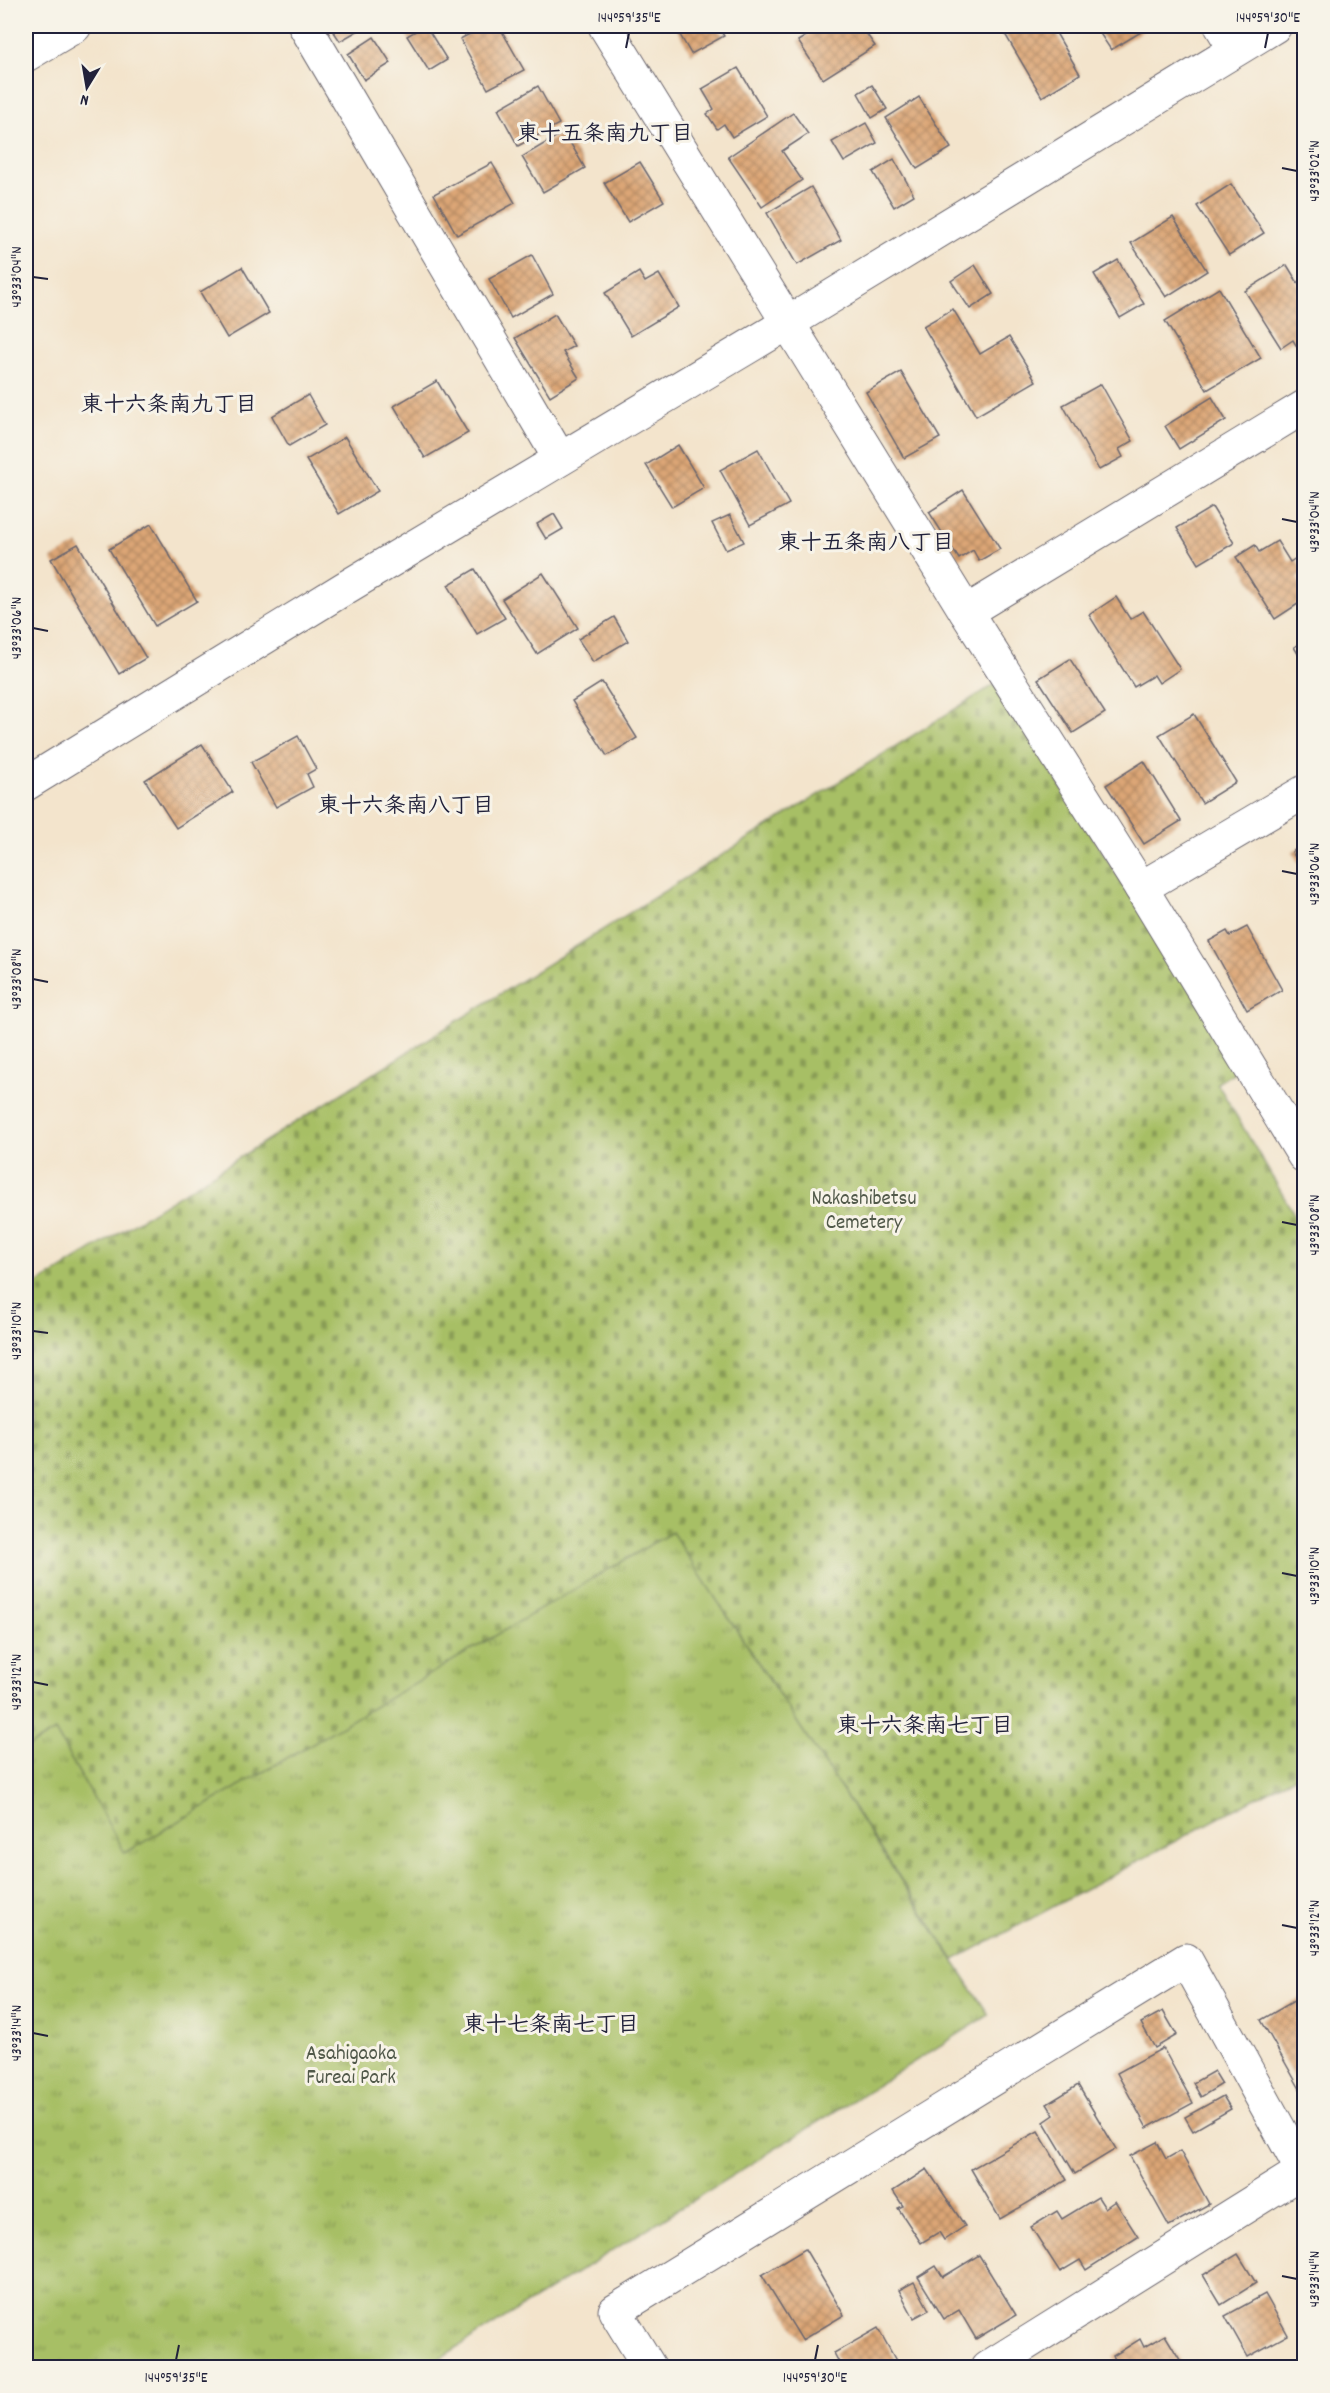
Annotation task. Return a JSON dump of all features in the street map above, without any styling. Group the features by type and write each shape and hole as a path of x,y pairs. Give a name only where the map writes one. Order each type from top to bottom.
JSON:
{"street":[{"path":"26,55 75,26"},
{"path":"305,26 560,459"},
{"path":"605,26 1305,1156"},
{"path":"26,784 345,588 788,323 1228,37 1275,26"},
{"path":"966,612 1305,407"},
{"path":"1141,888 1305,792"},
{"path":"650,2367 615,2311 1186,1960 1304,2172 987,2367"}],"green space":[{"name":"Nakashibetsu Cemetery","path":"995,684 1241,1068 1217,1083 1304,1231 1304,1772 954,1960 672,1532 125,1853 55,1731 26,1748 26,1291"},
{"name":"Asahigaoka Fureai Park","path":"672,1531 989,2015 426,2367 26,2367 26,1748 55,1731 125,1852"}],"building":[{"path":"330,26 366,26 340,41"},
{"path":"424,26 447,60 429,71 407,36"},
{"path":"485,26 499,26 524,70 488,89 460,39"},
{"path":"675,26 718,26 724,36 691,54"},
{"path":"822,26 861,26 875,46 823,79 798,41"},
{"path":"1013,26 1052,26 1080,74 1042,97 1005,34 1015,28"},
{"path":"1095,26 1151,26 1111,50"},
{"path":"374,37 391,63 364,80 348,54"},
{"path":"738,68 767,116 732,137 724,124 717,129 707,114 714,109 702,89"},
{"path":"872,85 887,109 872,118 858,93"},
{"path":"538,86 559,124 518,146 498,109"},
{"path":"919,97 951,148 917,169 886,118"},
{"path":"793,113 808,134 782,151 802,180 762,207 728,157"},
{"path":"866,123 877,143 844,162 832,142"},
{"path":"564,132 585,168 543,192 522,157"},
{"path":"894,159 914,195 894,207 873,172"},
{"path":"640,162 664,201 628,222 604,183"},
{"path":"492,163 515,203 457,235 434,194"},
{"path":"1231,184 1264,233 1229,255 1197,206"},
{"path":"811,187 841,240 797,265 767,213"},
{"path":"1173,217 1207,271 1166,297 1131,243"},
{"path":"532,255 553,294 511,318 489,279"},
{"path":"1118,260 1144,304 1120,318 1094,274"},
{"path":"975,265 993,294 970,309 951,281"},
{"path":"1287,265 1304,293 1304,358 1293,340 1281,348 1245,291"},
{"path":"242,267 269,313 227,338 200,292"},
{"path":"639,272 645,282 659,274 679,307 631,336 605,293"},
{"path":"1219,288 1261,358 1207,390 1165,321"},
{"path":"953,309 980,354 1009,337 1036,381 976,416 923,326"},
{"path":"555,314 574,346 563,352 579,378 550,396 515,338"},
{"path":"901,372 940,438 904,458 866,392"},
{"path":"437,381 468,433 425,458 394,406"},
{"path":"1101,384 1133,441 1119,449 1123,457 1099,470 1063,405"},
{"path":"308,395 325,425 289,446 272,416"},
{"path":"1212,397 1226,420 1179,449 1165,426"},
{"path":"345,437 378,491 339,514 306,460"},
{"path":"678,445 704,488 672,507 646,465"},
{"path":"758,449 789,504 750,525 720,470"},
{"path":"963,490 1000,549 979,561 973,550 959,559 929,512"},
{"path":"1212,507 1234,543 1199,564 1177,528"},
{"path":"554,514 563,529 546,539 537,524"},
{"path":"730,515 744,542 726,550 712,523"},
{"path":"151,524 197,601 155,626 109,549"},
{"path":"1277,541 1290,562 1296,558 1304,573 1297,578 1304,590 1304,600 1275,619 1236,557 1255,545 1259,552"},
{"path":"78,544 146,658 119,674 51,559"},
{"path":"475,569 505,618 477,634 448,585"},
{"path":"543,573 578,628 537,654 502,599"},
{"path":"1116,597 1130,619 1143,611 1180,669 1159,683 1154,675 1134,687 1089,615"},
{"path":"614,617 628,641 593,662 578,639"},
{"path":"1304,641 1304,664 1294,647"},
{"path":"1070,659 1105,713 1073,733 1038,679"},
{"path":"602,682 637,738 607,756 572,701"},
{"path":"1194,714 1236,782 1202,803 1159,735"},
{"path":"298,736 316,769 307,774 313,787 276,807 251,762"},
{"path":"202,744 233,792 176,828 145,780"},
{"path":"1144,761 1181,821 1144,844 1106,785"},
{"path":"1304,844 1304,872 1292,852"},
{"path":"1247,927 1282,990 1247,1010 1209,941 1227,931 1230,936"},
{"path":"1304,1995 1304,2096 1261,2020"},
{"path":"1163,2011 1177,2035 1155,2048 1141,2023"},
{"path":"1163,2048 1193,2103 1147,2128 1117,2073"},
{"path":"1214,2071 1222,2084 1201,2097 1193,2083"},
{"path":"1078,2085 1116,2149 1075,2174 1044,2122 1054,2115 1047,2104"},
{"path":"1223,2096 1231,2109 1193,2131 1185,2117"},
{"path":"1038,2131 1067,2180 1000,2219 971,2169"},
{"path":"1157,2142 1166,2159 1180,2151 1209,2204 1169,2226 1130,2156"},
{"path":"927,2169 965,2226 944,2240 939,2232 921,2243 898,2208 903,2206 893,2191"},
{"path":"1098,2197 1105,2208 1115,2201 1138,2237 1086,2270 1080,2260 1060,2272 1031,2227 1057,2211 1062,2219"},
{"path":"805,2249 844,2315 802,2340 762,2275"},
{"path":"1238,2254 1256,2283 1221,2305 1203,2275"},
{"path":"979,2255 1016,2315 976,2339 959,2310 944,2319 918,2277 936,2266 943,2277"},
{"path":"914,2282 929,2310 914,2318 899,2290"},
{"path":"1265,2294 1288,2335 1248,2357 1225,2316"},
{"path":"878,2328 900,2368 842,2368 834,2353"},
{"path":"1165,2335 1185,2368 1120,2368 1113,2356 1140,2339 1144,2347"}],"district":[{"name":"東十五条南九丁目","path":"605,132"},
{"name":"東十六条南九丁目","path":"169,403"},
{"name":"東十五条南八丁目","path":"866,541"},
{"name":"東十六条南八丁目","path":"406,804"},
{"name":"東十六条南七丁目","path":"925,1724"},
{"name":"東十七条南七丁目","path":"551,2023"}]}
